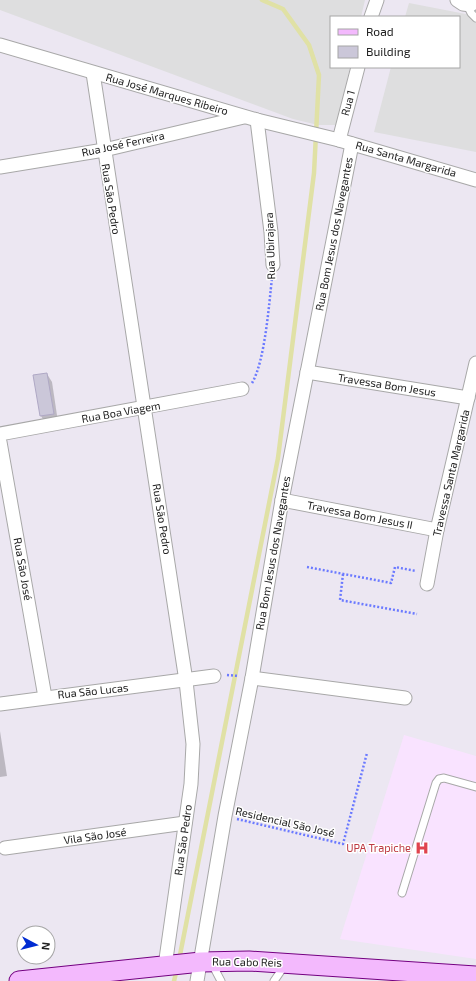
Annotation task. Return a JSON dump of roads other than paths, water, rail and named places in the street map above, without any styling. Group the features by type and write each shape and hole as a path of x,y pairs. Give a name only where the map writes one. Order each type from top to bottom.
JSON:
{"main road":[{"name":"Rua Cabo Reis","path":"19,981 203,962 249,960 380,972 476,976"}],"street":[{"path":"371,16 377,0"},
{"name":"Rua José Marques Ribeiro","path":"0,45 251,118 337,140"},
{"name":"Rua 1","path":"337,140 358,68"},
{"name":"Rua São Pedro","path":"93,73 186,681 193,744 191,784 167,966"},
{"name":"Rua José Ferreira","path":"0,167 104,150 251,118"},
{"name":"Rua Ubirajara","path":"251,118 271,232 273,265"},
{"name":"Rua Santa Margarida","path":"337,140 476,180"},
{"name":"Rua Bom Jesus dos Navegantes","path":"197,981 203,962 246,677 352,144"},
{"name":"Travessa Santa Margarida","path":"428,578 476,363"},
{"name":"Travessa Bom Jesus","path":"307,372 468,398"},
{"name":"Rua Boa Viagem","path":"0,434 242,389"},
{"name":"Rua São José","path":"0,442 45,697"},
{"name":"Travessa Bom Jesus II","path":"282,500 438,530"},
{"name":"Rua São Lucas","path":"0,704 45,697 186,681 218,675"},
{"path":"246,677 405,698"},
{"name":"Vila São José","path":"5,848 185,823"}],"lane":[{"path":"467,2 471,13 476,18"},
{"path":"402,893 436,783 439,779 444,778 476,786"},
{"path":"203,962 222,981"},
{"path":"274,981 286,963"}],"waterway":[{"path":"179,960 278,458 314,173 319,75 309,45 283,9 262,0"},
{"path":"174,981 177,969"}],"place":[{"name":"UPA Trapiche","path":"422,848"}]}
